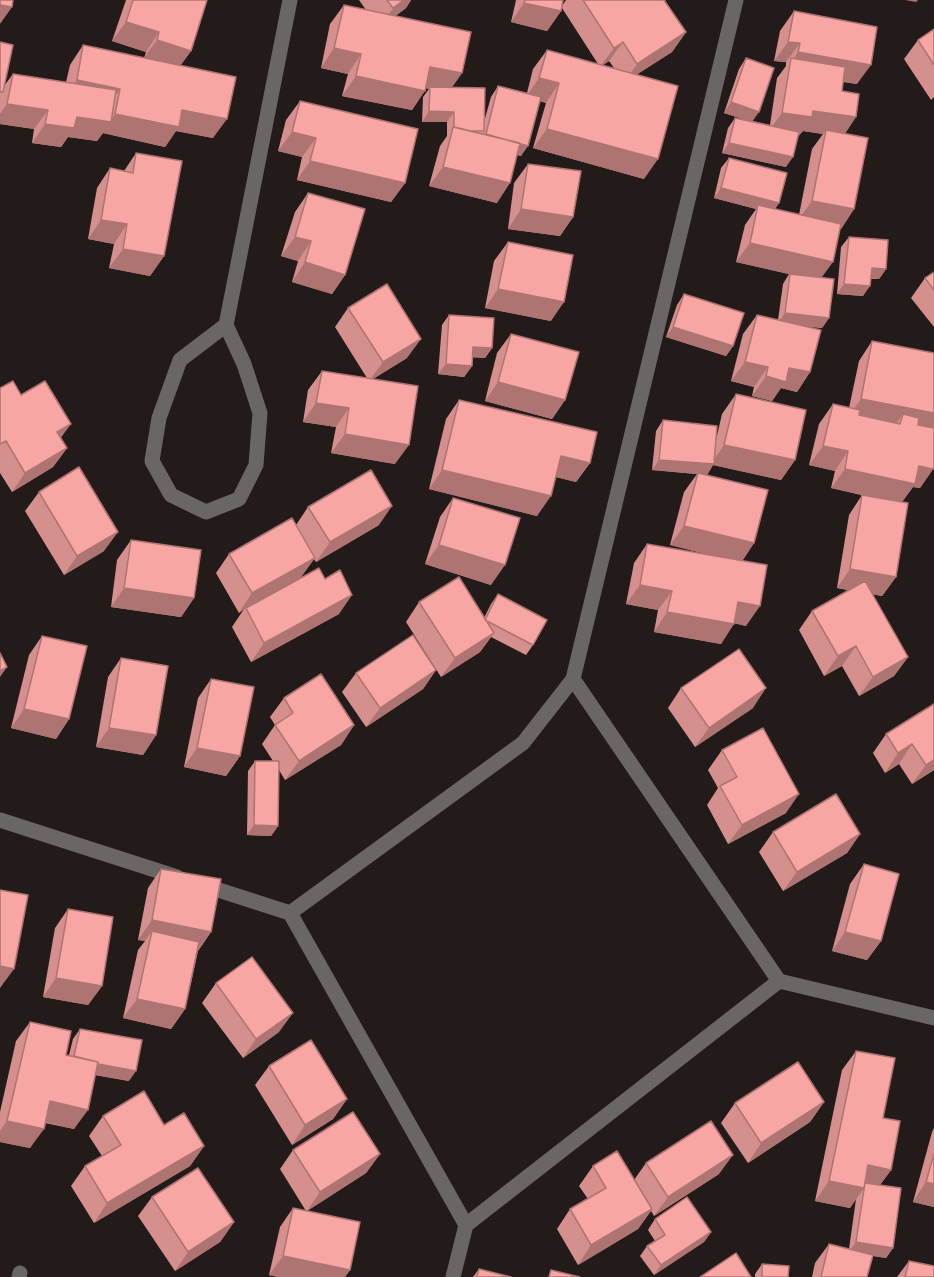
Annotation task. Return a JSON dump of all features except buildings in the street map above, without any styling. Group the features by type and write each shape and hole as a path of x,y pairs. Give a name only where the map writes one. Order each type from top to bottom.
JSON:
{"street":[{"path":"226,325 180,360 159,418 152,461 171,495 206,512 239,499 256,465 260,413 244,364 226,325 290,0"},
{"path":"290,913 523,743 573,679 736,0"},
{"path":"573,679 779,981 934,1018"},
{"path":"0,820 290,913 466,1225"},
{"path":"453,1277 466,1225 779,981"}]}
